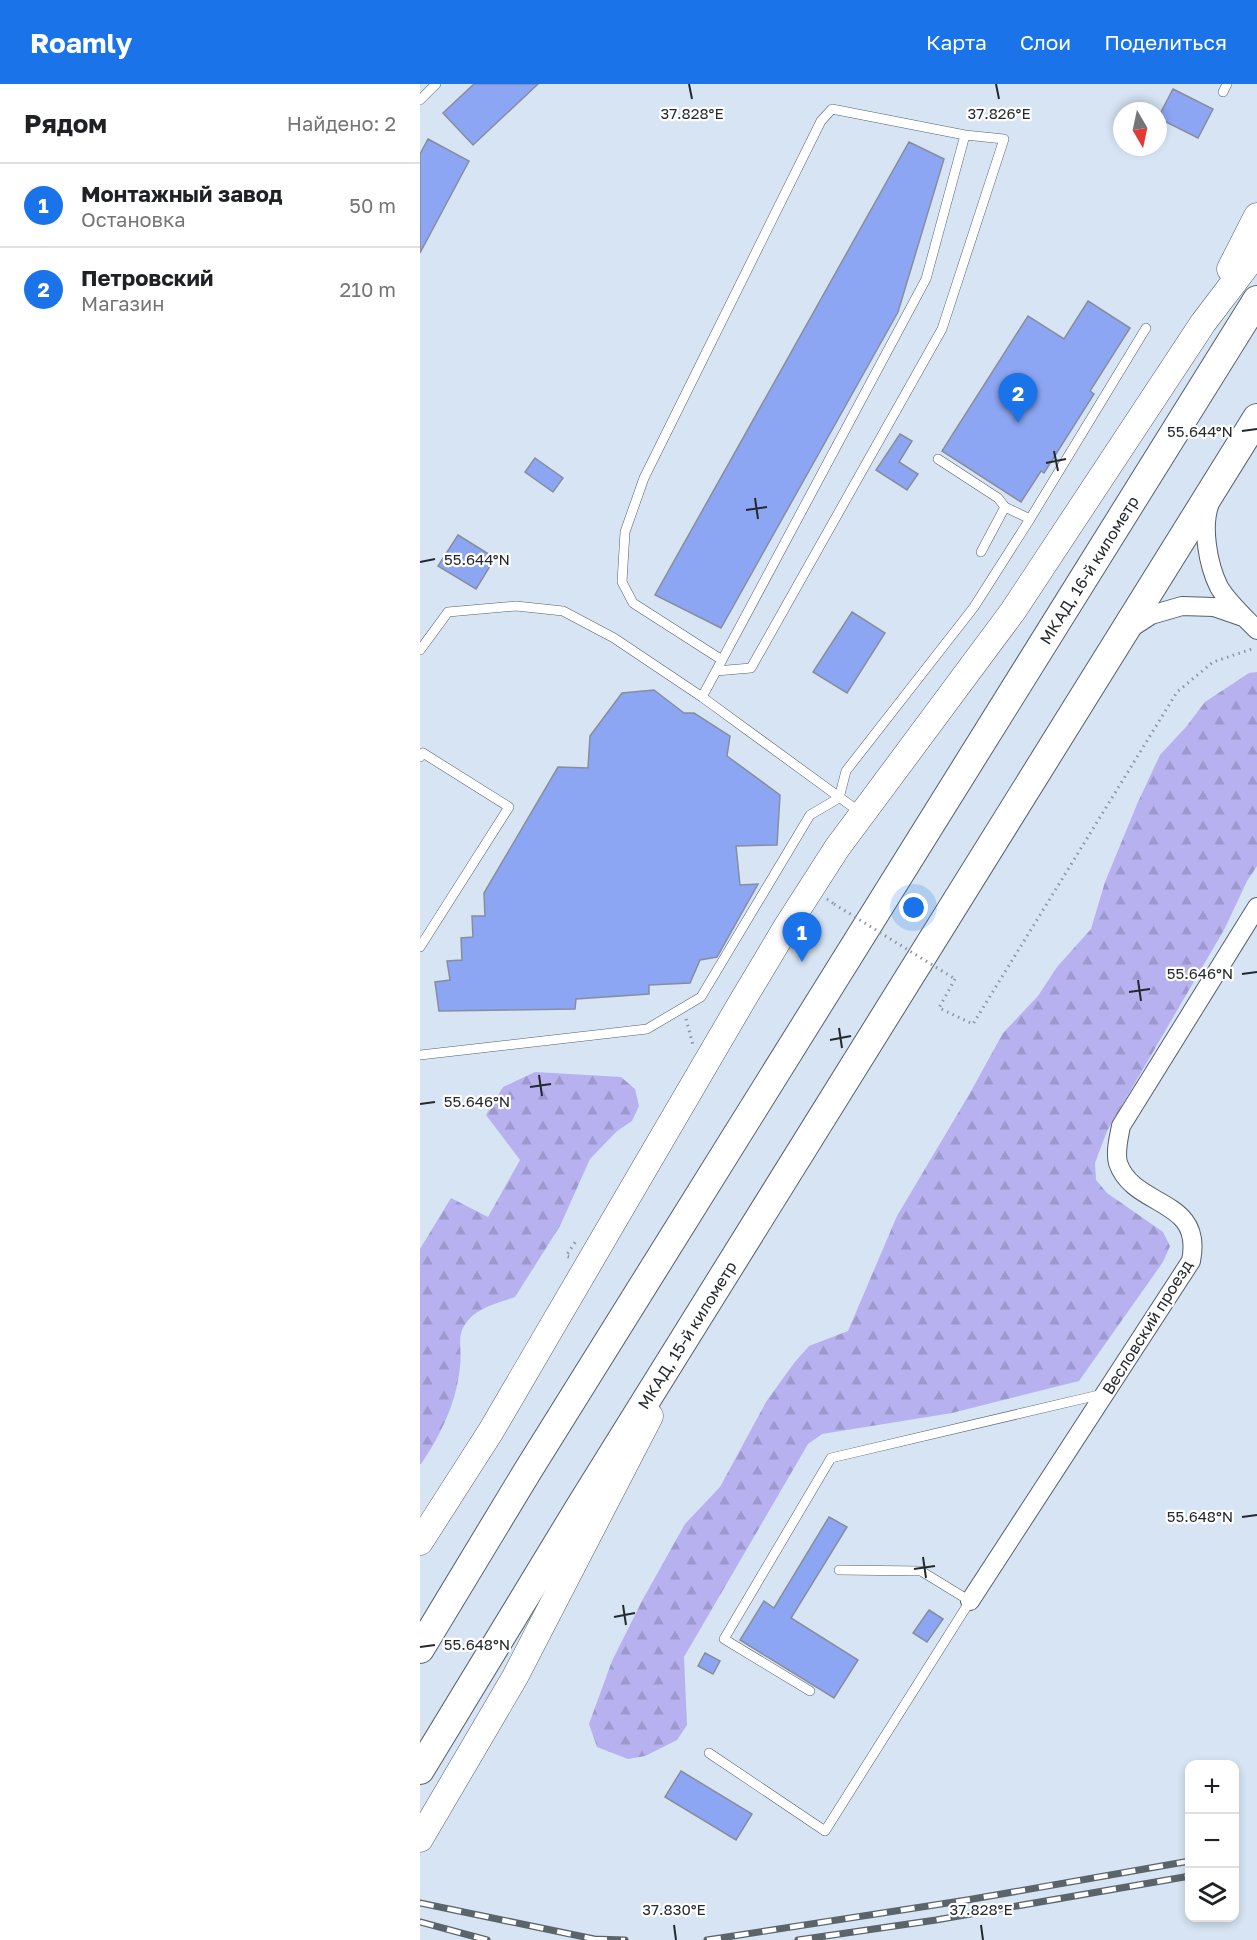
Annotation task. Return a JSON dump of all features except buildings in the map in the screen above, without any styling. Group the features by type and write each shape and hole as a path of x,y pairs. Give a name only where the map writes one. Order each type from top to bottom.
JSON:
{"highway":[{"name":"МКАД, 16-й километр","path":"420,1649 527,1472 1257,300"},
{"path":"1124,632 1257,418"},
{"name":"МКАД, 15-й километр","path":"420,1770 581,1504 1124,632"}],"main road":[{"path":"1203,323 1257,216"},
{"path":"420,1542 491,1431 787,926 837,848 1013,611 1203,323 1257,252"},
{"path":"426,1829 515,1677 710,1298"}],"street":[{"path":"1222,474 1207,510 1207,550 1219,587 1251,624"},
{"path":"1124,632 1151,615 1182,606 1214,607 1251,624"},
{"name":"Весловский проезд","path":"970,1601 1191,1261 1193,1248 1191,1231 1184,1219 1130,1182 1118,1162 1117,1143 1121,1126 1257,907"}],"lane":[{"path":"420,99 436,84"},
{"path":"716,671 752,668 942,329 1004,139 965,135 832,109 821,120 644,478 625,532 622,582 633,603 722,660"},
{"path":"702,697 926,279 965,135"},
{"path":"420,1055 647,1029 701,997 810,815 839,798 846,771 974,607 1146,328"},
{"path":"938,459 998,498 1005,507 1030,519"},
{"path":"981,552 1005,507"},
{"path":"420,650 448,612 516,606 563,611 615,638 702,697 863,815"},
{"path":"420,757 423,753 509,807 420,947"},
{"path":"810,1691 724,1639 831,1458 1105,1393"},
{"path":"709,1753 825,1831 970,1601 921,1571 839,1570"}],"path":[{"path":"834,904 955,979 939,1008 973,1024 1177,692 1212,662 1257,647"}],"green space":[{"path":"1257,672 1257,866 1247,881 1225,928 1107,1131 1095,1163 1096,1180 1107,1193 1163,1232 1170,1246 1163,1262 1079,1381 952,1413 822,1434 808,1444 684,1657 687,1725 677,1740 645,1756 628,1759 597,1747 589,1724 612,1661 685,1524 720,1487 766,1402 794,1363 809,1346 848,1331 897,1216 1003,1033 1038,996 1057,967 1091,929 1105,882 1160,755 1205,702 1249,673"},
{"path":"535,1072 621,1077 635,1089 639,1106 632,1121 617,1131 590,1159 560,1226 515,1297 485,1308 466,1323 461,1334 460,1366 452,1405 435,1441 420,1464 420,1249 451,1198 488,1217 520,1160 486,1115 503,1087"}],"railway":[{"path":"707,1940 967,1900 1185,1862"},
{"path":"798,1940 936,1920 1185,1877"},
{"path":"420,1903 599,1940"},
{"path":"420,1922 487,1940"},
{"path":"593,1939 625,1940"}],"place":[{"name":"Петровский","path":"1018,423"},
{"name":"Монтажный завод","path":"802,962"}]}
